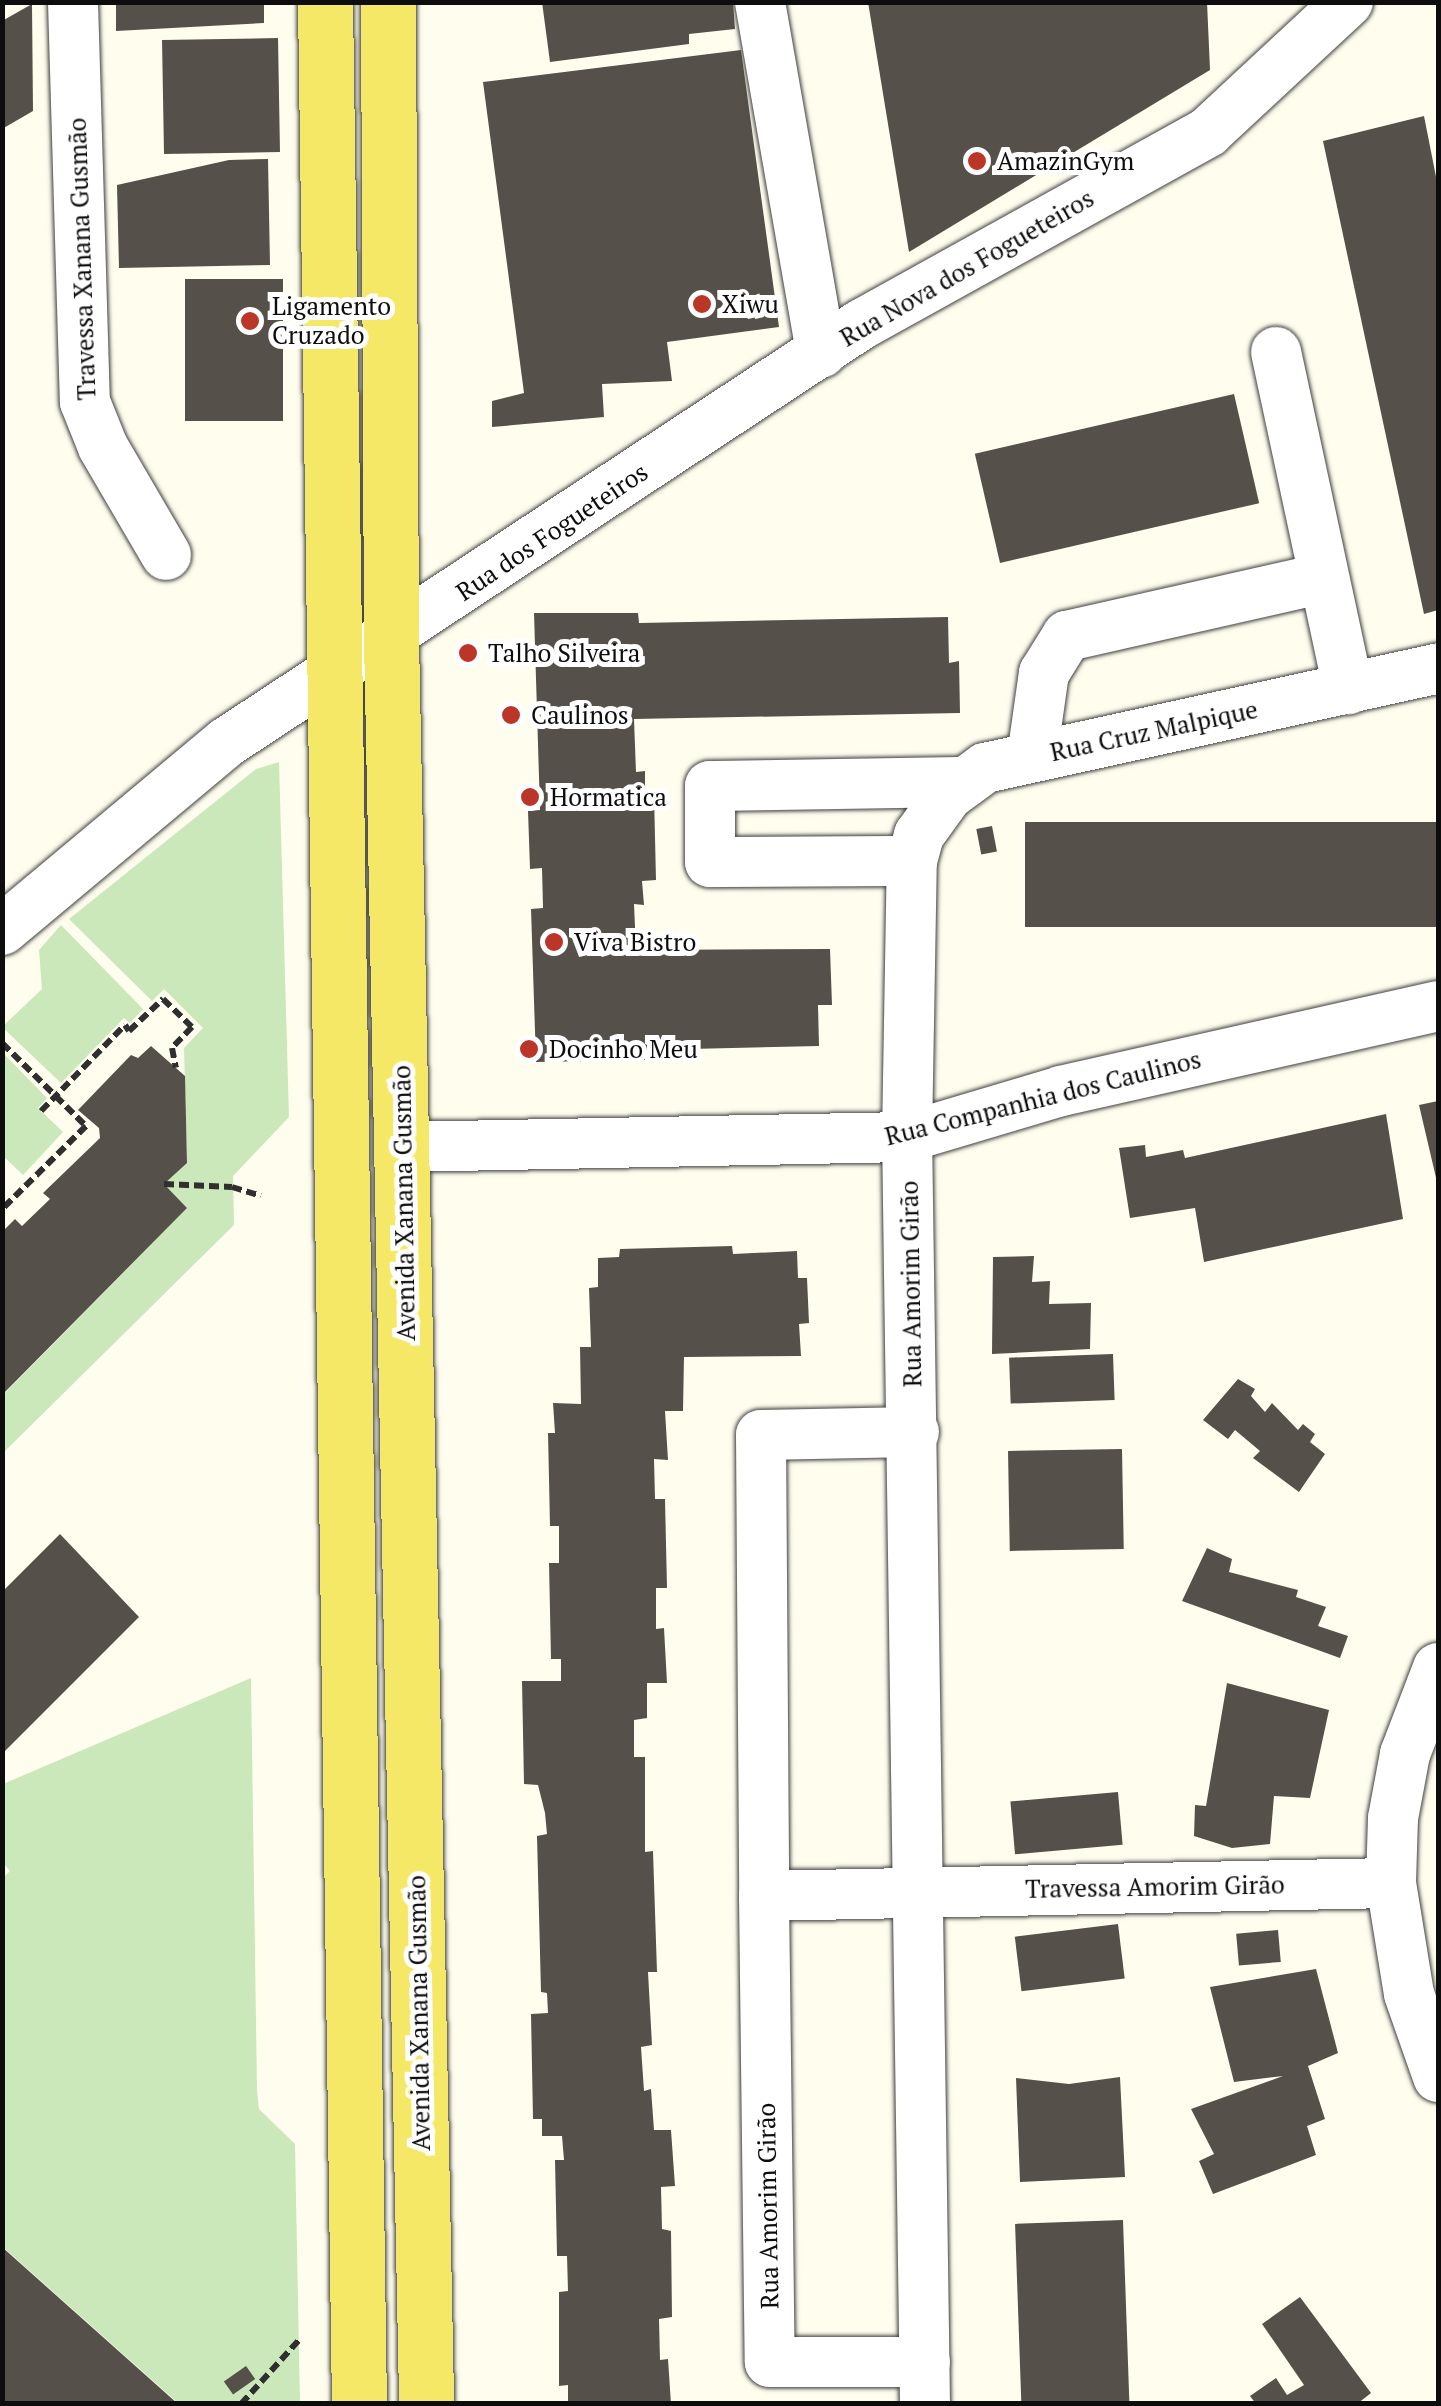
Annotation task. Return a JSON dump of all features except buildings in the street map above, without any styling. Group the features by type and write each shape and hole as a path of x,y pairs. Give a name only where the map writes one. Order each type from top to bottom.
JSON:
{"main road":[{"path":"325,2 359,2404"},
{"name":"Avenida Xanana Gusmão","path":"388,2 391,638 426,2404"}],"street":[{"name":"Travessa Xanana Gusmão","path":"73,2 86,402 102,448 166,555"},
{"path":"760,2 822,353"},
{"name":"Rua Nova dos Fogueteiros","path":"822,353 862,324 1208,132 1348,2"},
{"path":"1276,352 1348,689"},
{"name":"Rua dos Fogueteiros","path":"2,930 212,754 822,353"},
{"path":"1032,757 1044,674 1067,636 1324,578"},
{"name":"Rua Cruz Malpique","path":"907,1137 912,862 918,835 965,782 986,768 1438,668"},
{"name":"Rua Cruz Malpique","path":"912,862 710,862 710,786 965,782"},
{"name":"Rua Companhia dos Caulinos","path":"403,1147 907,1137 1061,1091 1438,1006"},
{"name":"Rua Amorim Girão","path":"907,1137 914,1432 925,2382 770,2362 764,1896 761,1434 914,1432"},
{"path":"1438,1668 1405,1754 1393,1818 1391,1883 1409,1994 1438,2076"},
{"name":"Travessa Amorim Girão","path":"919,1892 1391,1883"},
{"path":"764,1896 919,1892"}],"path":[{"path":"41,1111 124,1025 129,1031 162,999 192,1027 172,1048 176,1068"},
{"path":"2,1043 86,1126 2,1209"},
{"path":"164,1184 232,1188 261,1196"},
{"path":"241,2404 299,2340"}],"green space":[{"path":"279,762 289,1117 233,1176 234,1225 3,1453 3,1395 187,1208 164,1184 187,1163 184,1048 203,1028 164,989 152,1001 69,919 256,769"},
{"path":"61,925 143,1009 130,1023 124,1018 61,1083 2,1027 42,989 39,950"},
{"path":"3,1053 47,1098 38,1108 63,1132 23,1175 3,1156"},
{"path":"251,1678 257,2090 259,2109 295,2144 300,2403 178,2403 3,2247 2,1879 10,1871 3,1863 3,1784"}],"place":[{"name":"AmazinGym","path":"977,161"},
{"name":"Xiwu","path":"702,304"},
{"name":"Ligamento Cruzado","path":"250,321"},
{"name":"Talho Silveira","path":"468,653"},
{"name":"Caulinos","path":"511,715"},
{"name":"Hormatica","path":"530,797"},
{"name":"Viva Bistro","path":"554,942"},
{"name":"Docinho Meu","path":"529,1049"}]}
